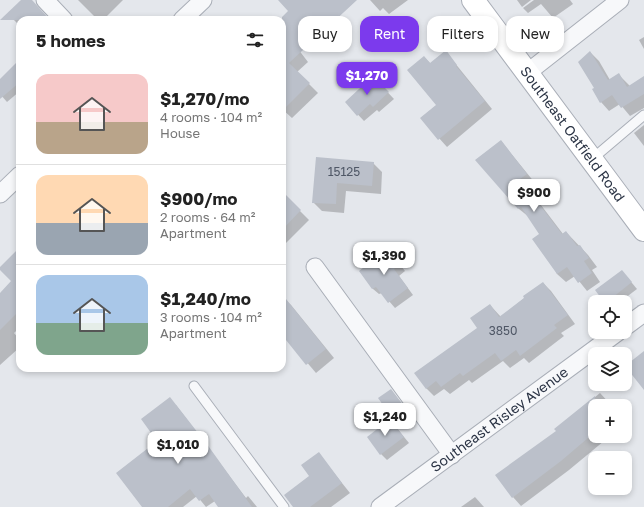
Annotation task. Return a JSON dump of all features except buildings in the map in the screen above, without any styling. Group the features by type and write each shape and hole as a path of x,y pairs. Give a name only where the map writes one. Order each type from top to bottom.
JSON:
{"main road":[{"name":"Southeast Oatfield Road","path":"473,0 644,230"}],"street":[{"path":"44,0 60,16"},
{"path":"186,16 203,0"},
{"path":"527,74 620,0"},
{"path":"0,194 16,179"},
{"path":"315,267 452,455"},
{"path":"632,322 644,313"},
{"name":"Southeast Risley Avenue","path":"380,507 609,339"}],"lane":[{"path":"591,160 644,115"},
{"path":"194,386 284,507"}]}
